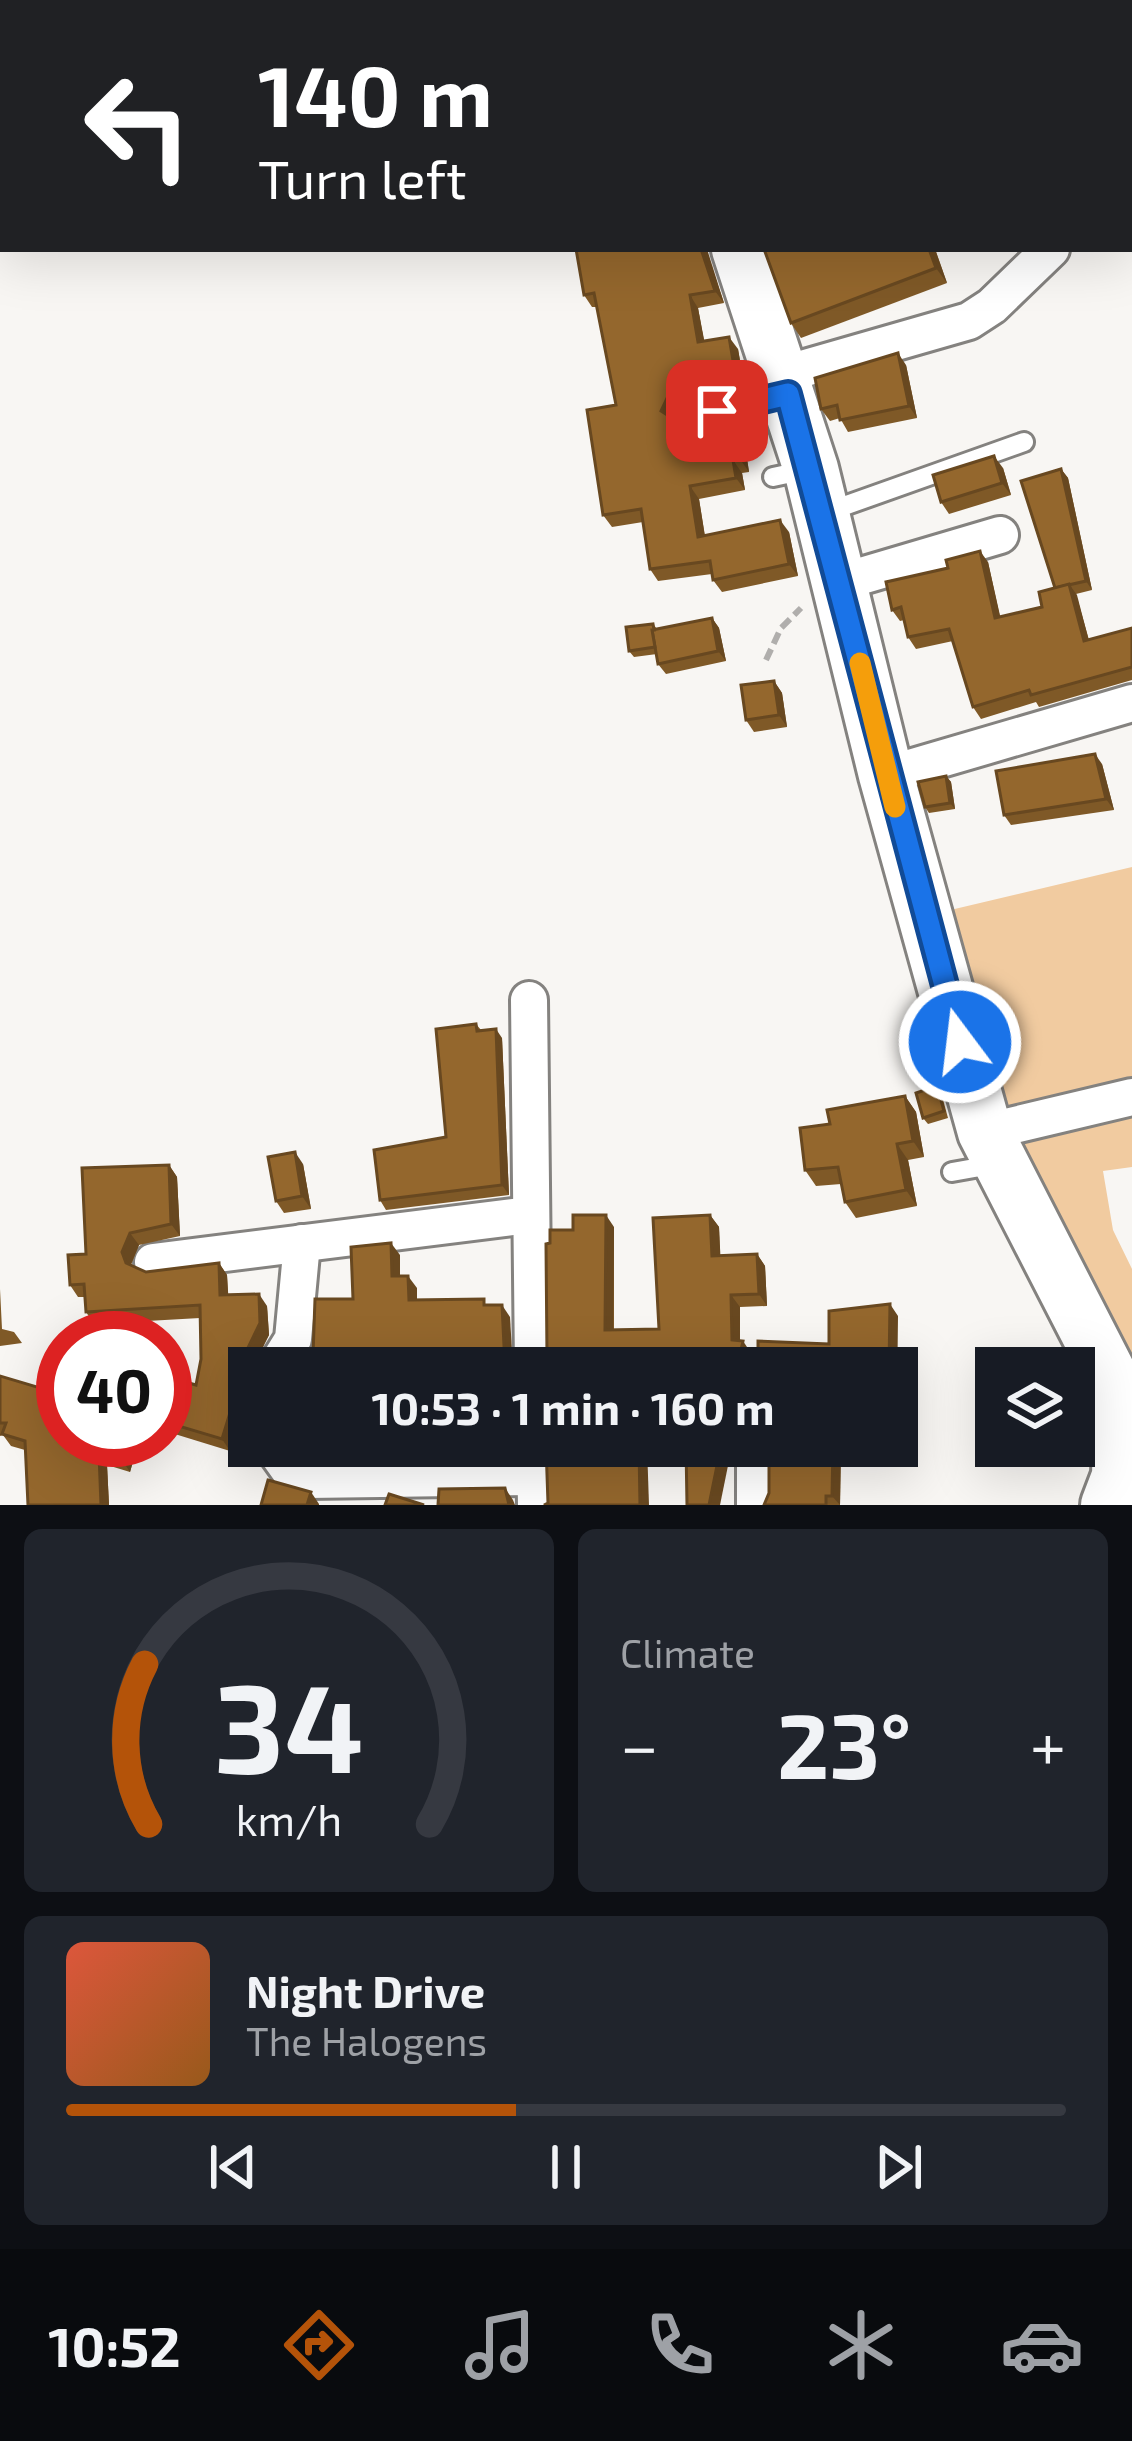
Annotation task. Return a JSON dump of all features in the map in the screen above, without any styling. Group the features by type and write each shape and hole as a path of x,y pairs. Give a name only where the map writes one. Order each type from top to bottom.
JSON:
{"street":[{"path":"740,252 784,384 802,487 842,582 980,1156 1121,1396 1119,1476 1108,1505"},
{"path":"784,384 969,320 992,306 1049,252"},
{"path":"842,582 1000,535"},
{"path":"886,775 1132,703"},
{"path":"530,1000 532,1347"},
{"path":"980,1156 1132,1097"},
{"path":"153,1262 529,1215"},
{"path":"288,1347 293,1339 302,1244"},
{"path":"287,1467 308,1480 535,1476"},
{"path":"755,1467 755,1505"}],"lane":[{"path":"682,419 784,384"},
{"path":"802,487 1024,442"}],"shaded area":[{"path":"1132,867 1132,1167 1103,1171 1113,1230 1132,1269 1132,1408 1009,1140 942,912"}],"building":[{"path":"577,252 702,252 715,291 690,295 698,342 729,337 736,378 669,394 661,411 675,420 732,406 740,459 733,460 736,478 690,486 698,537 780,520 789,564 713,580 710,561 650,569 641,509 603,515 587,410 616,405 594,293 584,295"},
{"path":"765,252 930,252 936,268 791,323"},
{"path":"898,353 909,406 840,420 837,405 821,409 815,378"},
{"path":"994,456 1002,483 941,502 933,475"},
{"path":"1061,469 1086,581 1055,588 1021,481"},
{"path":"980,551 995,618 1042,607 1039,592 1069,584 1084,641 1132,628 1132,667 973,707 949,629 908,637 901,607 892,610 886,582 948,568 946,560"},
{"path":"712,618 718,651 658,664 652,630"},
{"path":"653,624 655,647 629,651 626,627"},
{"path":"774,681 779,715 746,720 741,685"},
{"path":"1095,754 1106,799 1004,815 996,771"},
{"path":"946,776 950,803 925,807 918,782"},
{"path":"476,1024 477,1031 496,1029 502,1185 380,1200 374,1150 446,1137 436,1029"},
{"path":"937,1086 944,1111 923,1118 916,1093"},
{"path":"905,1096 913,1141 897,1144 906,1190 845,1202 838,1167 805,1170 800,1128 830,1124 827,1110"},
{"path":"295,1152 302,1196 276,1201 268,1157"},
{"path":"169,1165 171,1224 130,1233 122,1252 126,1263 146,1272 219,1263 220,1295 259,1294 260,1323 248,1347 228,1347 228,1419 222,1439 192,1430 192,1384 196,1385 201,1359 200,1305 86,1311 84,1284 70,1285 68,1255 86,1254 82,1168"},
{"path":"573,1215 606,1215 605,1330 659,1329 653,1218 710,1215 712,1256 757,1254 759,1294 731,1295 732,1340 743,1341 742,1347 547,1347 546,1244 550,1230 573,1230"},
{"path":"391,1243 392,1276 408,1276 409,1300 484,1299 484,1305 502,1305 504,1347 313,1347 315,1299 353,1299 351,1247"},
{"path":"890,1304 889,1347 758,1347 758,1341 829,1344 829,1311"},
{"path":"0,1376 36,1387 36,1467 100,1467 101,1505 28,1505 25,1441 2,1434 6,1423 0,1423"},
{"path":"547,1467 639,1467 640,1505 544,1505 548,1503"},
{"path":"686,1467 717,1467 709,1505 687,1505"},
{"path":"769,1467 833,1467 832,1496 826,1496 826,1505 764,1505"},
{"path":"268,1480 311,1492 307,1505 261,1505"},
{"path":"505,1488 509,1505 438,1505 439,1489"},
{"path":"389,1494 424,1505 385,1505"}],"slow traffic":[{"path":"860,663 895,807"}],"route":[{"path":"717,411 788,394 842,582 886,775 960,1042"}]}
